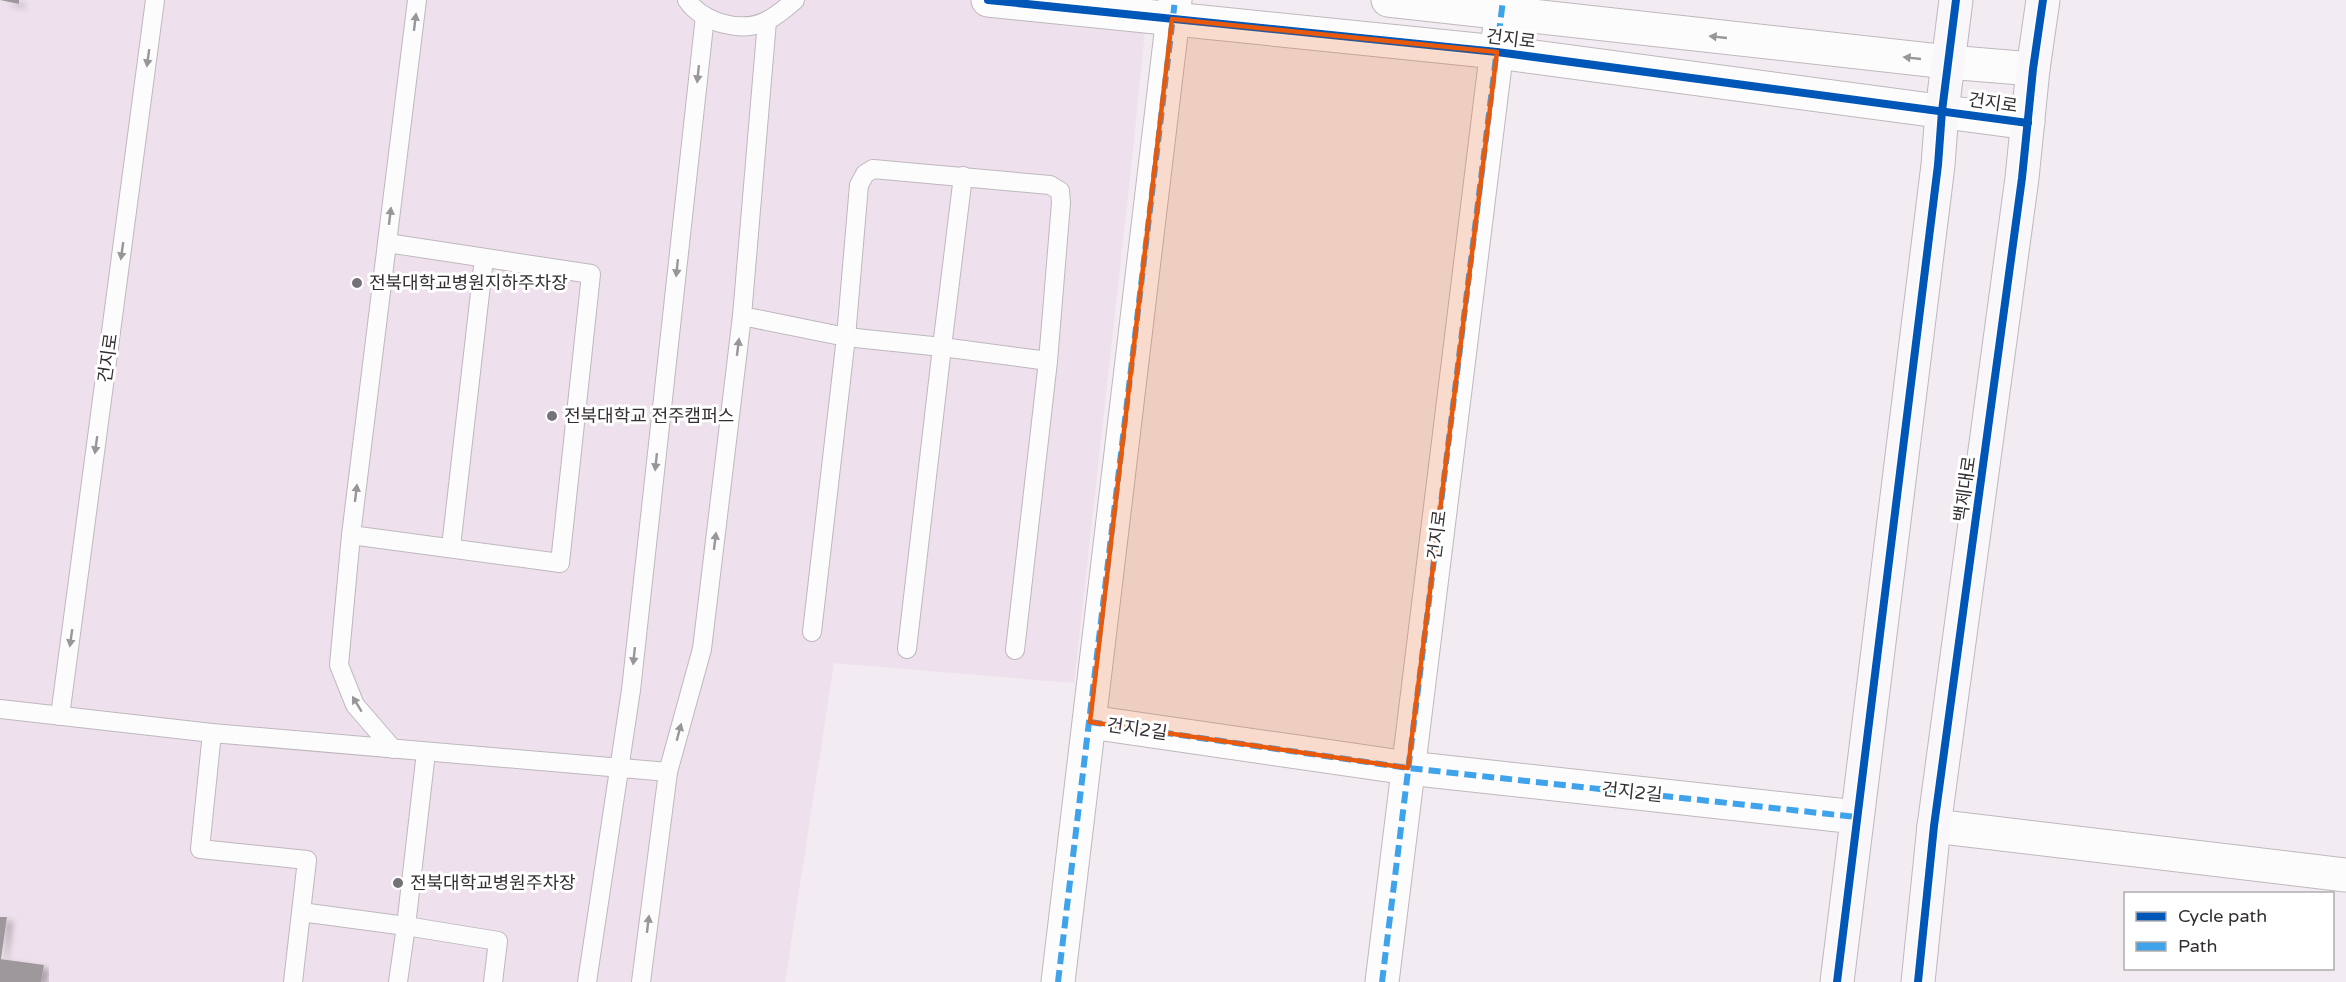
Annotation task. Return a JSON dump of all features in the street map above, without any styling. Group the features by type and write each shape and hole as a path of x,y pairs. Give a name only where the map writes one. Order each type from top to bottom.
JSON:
{"street":[{"name":"건지로","path":"988,0 1173,9 2028,123"},
{"name":"건지로","path":"1388,0 1502,7 1948,62 2033,69"},
{"path":"1837,982 1938,165 1942,111 1956,0"},
{"name":"백제대로","path":"1918,982 1934,825 2022,178 2033,69 2043,0"},
{"name":"건지로","path":"1408,768 1502,7"},
{"path":"1090,722 1173,9"},
{"name":"건지2길","path":"1058,982 1090,722 1408,768 1856,817"},
{"path":"1382,982 1408,768"},
{"path":"1934,825 2346,875"}],"lane":[{"name":"건지로","path":"60,716 155,0"},
{"path":"393,749 355,705 339,665 351,535 417,0"},
{"path":"687,0 705,16 727,25 743,27 767,21 795,0"},
{"path":"588,982 631,690 705,16"},
{"path":"641,982 668,772 702,650 741,316 767,21"},
{"path":"812,632 846,337 859,185 864,174 873,169 963,176 1050,185 1060,191 1061,203 1048,361 1015,650"},
{"path":"907,649 963,176"},
{"path":"351,535 560,563 591,274 387,243"},
{"path":"451,547 484,258"},
{"path":"741,316 846,337 1048,361"},
{"path":"0,710 212,733 619,766 668,772"},
{"path":"212,733 200,849 307,861 293,982"},
{"path":"398,982 426,752"},
{"path":"301,912 498,941 493,982"}],"highlighted area":[{"path":"1172,19 1497,52 1408,768 1090,722"}],"shaded area":[{"name":"전북대학교 전주캠퍼스","path":"0,0 1148,0 1074,683 834,663 785,982 0,982"}],"building":[{"path":"0,0 19,0 19,4"},
{"path":"0,917 7,917 1,959 0,959"},
{"path":"0,959 44,965 41,982 0,982"}],"marked path":[{"path":"1058,982 1175,0"},
{"path":"1382,982 1503,0"},
{"path":"1090,722 1408,768 1856,817"}],"cycle path":[{"path":"988,0 1497,52 2028,123"},
{"path":"1837,982 1938,165 1942,111 1956,0"},
{"path":"1918,982 1934,826 2022,178 2033,69 2043,0"}],"place":[{"name":"전북대학교병원지하주차장","path":"357,283"},
{"name":"전북대학교 전주캠퍼스","path":"552,416"},
{"name":"전북대학교병원주차장","path":"398,883"}]}
